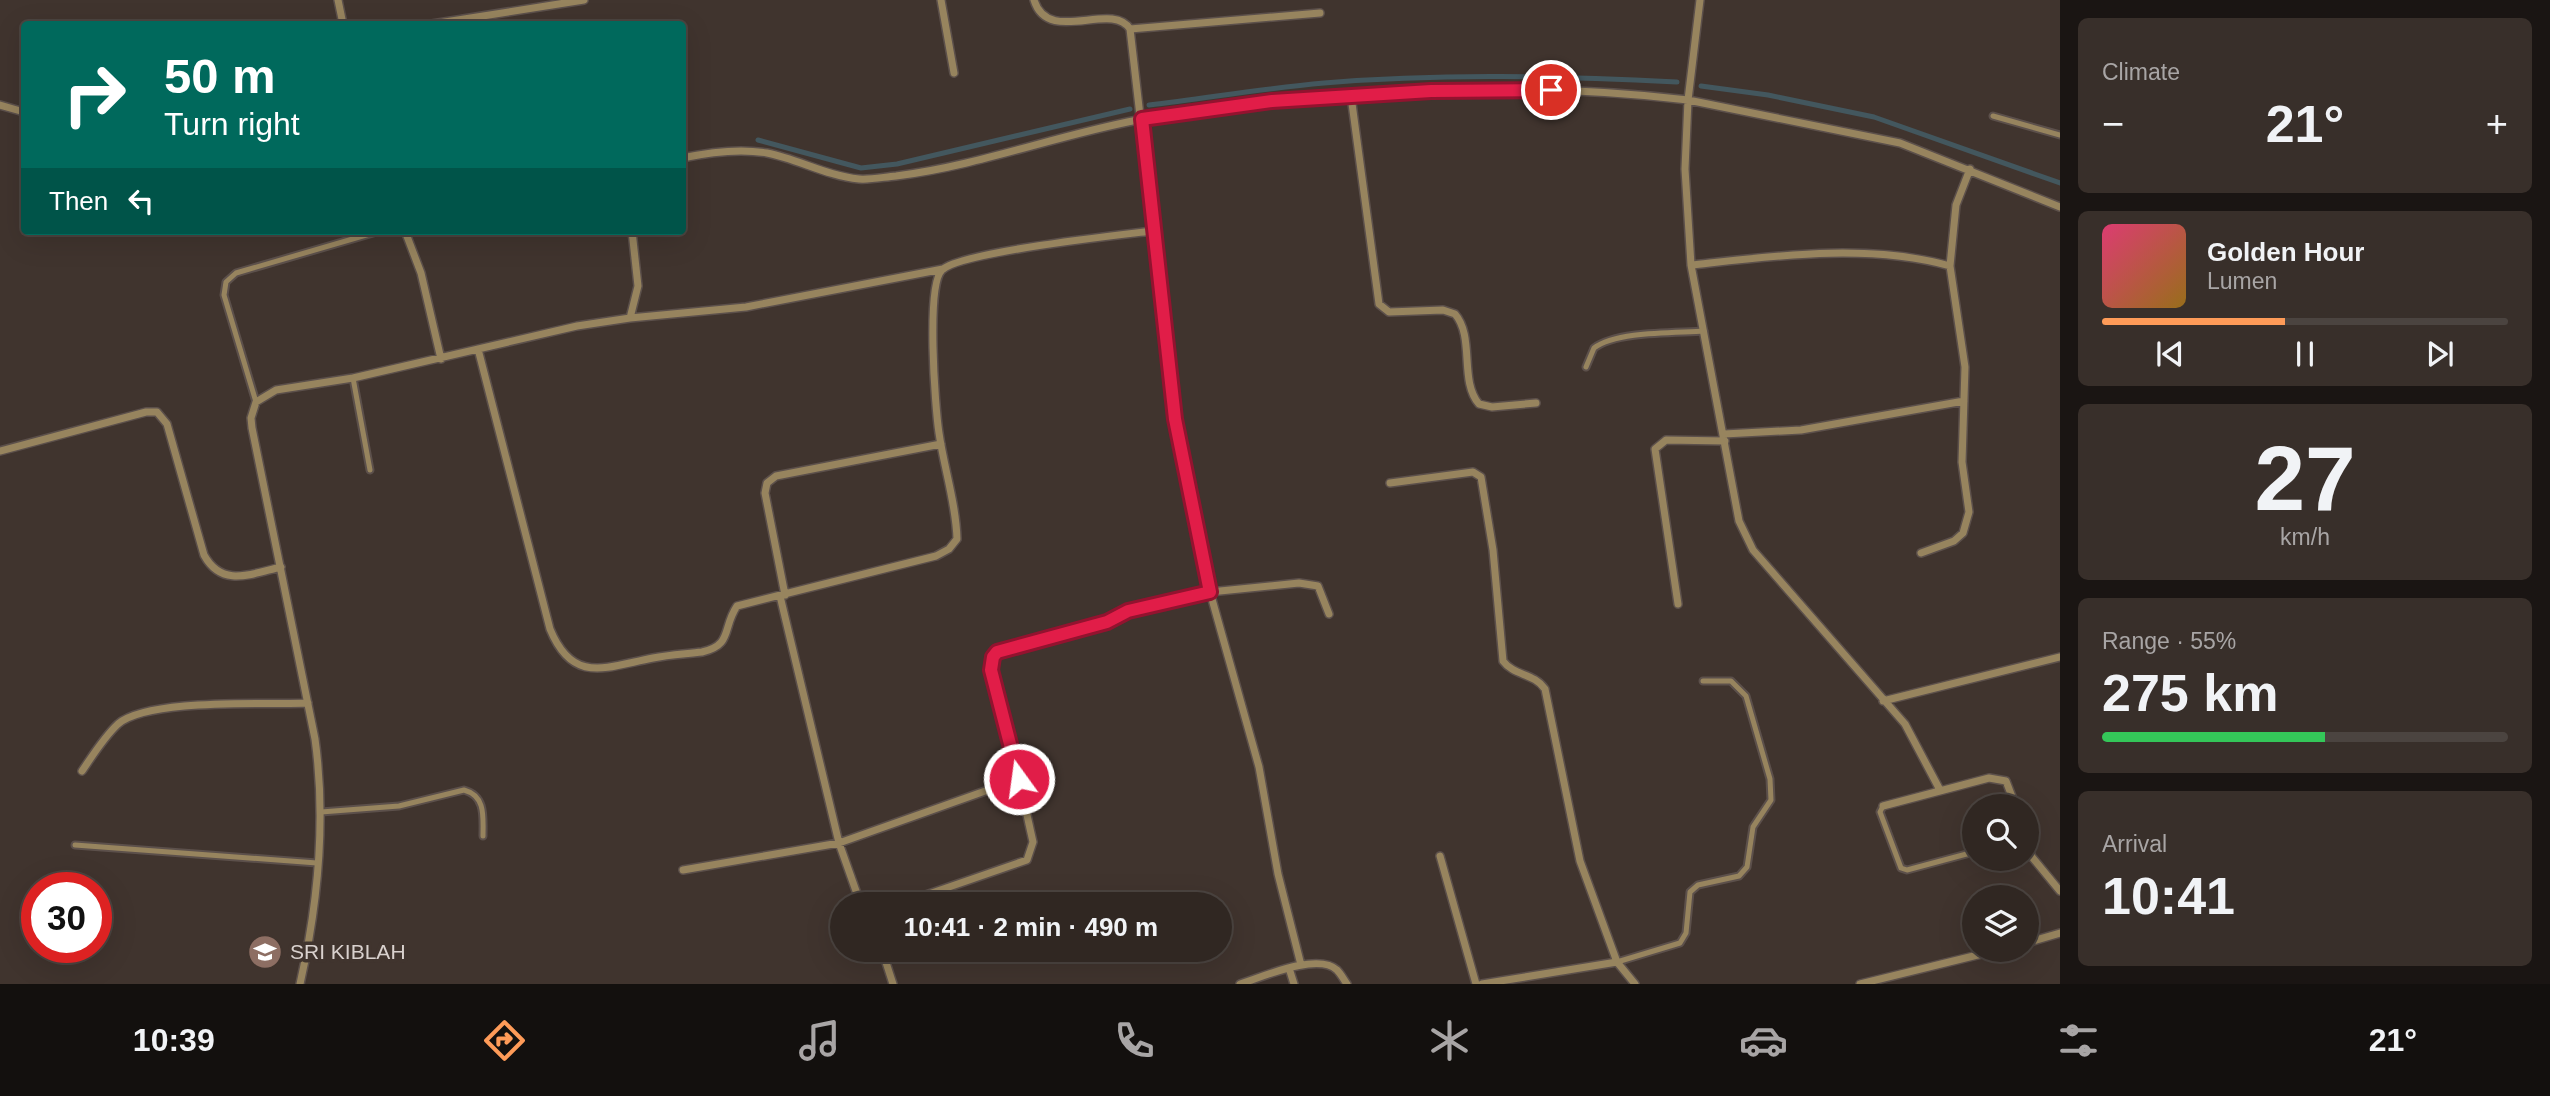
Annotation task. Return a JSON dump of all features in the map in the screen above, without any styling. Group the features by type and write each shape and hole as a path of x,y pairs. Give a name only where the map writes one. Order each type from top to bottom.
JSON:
{"street":[{"path":"338,0 342,21"},
{"path":"450,21 584,0"},
{"path":"941,0 954,73"},
{"path":"1034,0 1038,11 1056,21 1116,19 1130,29 1320,13"},
{"path":"1700,0 1688,100 1685,169 1691,265 1739,521 1753,550 1905,724 1940,790"},
{"path":"1130,29 1175,419 1210,592 1259,767 1278,874 1301,965"},
{"path":"686,157 732,151 764,153 859,179 951,165 1142,119 1272,101 1431,91 1575,90 1688,100 1899,143 2060,207"},
{"path":"1351,96 1379,304 1389,312 1443,310 1455,314 1461,324 1473,393 1479,404 1492,407 1536,403"},
{"path":"0,105 21,110"},
{"path":"1921,553 1954,541 1967,523 1969,512 1962,461 1965,367 1950,266 1956,205 1970,169"},
{"path":"300,984 317,863 321,812 320,778 308,704 252,428 251,418 256,402 276,390 353,378 577,326 746,307 943,269 965,259 1152,231"},
{"path":"407,235 421,273 441,359"},
{"path":"630,318 638,286 632,235"},
{"path":"1691,265 1824,255 1892,257 1950,266"},
{"path":"478,349 550,629 567,659 595,669 715,649 724,641 729,617 737,607 870,575 949,549 957,539 941,444 933,312 934,284 943,269"},
{"path":"1678,604 1655,449 1666,440 1725,438 1801,430 1964,401"},
{"path":"0,450 121,418 157,412 167,424 204,555 212,569 223,576 236,576 281,567"},
{"path":"856,892 839,843 782,596 765,493 767,483 776,476 941,444"},
{"path":"1390,482 1473,472 1481,477 1493,550 1503,661 1509,669 1539,681 1545,690 1580,861 1617,962 1634,984"},
{"path":"935,892 1027,860 1033,842 991,670 993,657 997,652 1107,622 1128,611 1210,592 1299,583 1318,586 1329,614"},
{"path":"1883,701 2060,657"},
{"path":"82,771 120,723 141,712 166,708 308,704"},
{"path":"1883,806 1998,778 2006,781 2012,794"},
{"path":"682,870 839,843 1019,779"},
{"path":"1440,856 1476,984"},
{"path":"2039,866 2060,891"},
{"path":"2039,939 2060,933"},
{"path":"1860,984 1962,959"},
{"path":"886,962 893,984"},
{"path":"1482,984 1617,962"},
{"path":"1240,984 1301,965 1326,965 1336,969 1348,984"},
{"path":"1289,968 1294,984"}],"lane":[{"path":"1993,116 2060,135"},
{"path":"256,402 224,295 226,282 236,273 366,235"},
{"path":"1586,367 1594,348 1605,342 1651,334 1704,331"},
{"path":"353,378 370,470"},
{"path":"1617,962 1681,943 1686,933 1690,891 1698,885 1739,876 1747,866 1753,827 1771,800 1770,779 1746,696 1731,681 1703,681"},
{"path":"321,812 398,806 464,790 475,793 481,802 483,836"},
{"path":"1883,806 1880,811 1901,868 1908,870 1962,855"},
{"path":"75,845 317,863"}],"waterway":[{"path":"1149,105 1302,85 1412,78 1545,77 1677,82"},
{"path":"1701,86 1768,95 1874,117 2060,183"},
{"path":"758,140 861,168 897,164 1130,109"}],"place":[{"name":"SRI KIBLAH","path":"265,952"}],"route":[{"path":"1019,779 991,670 993,657 997,652 1107,622 1128,611 1210,592 1192,515 1175,419 1152,231 1142,119 1272,101 1431,91 1551,90"}]}
